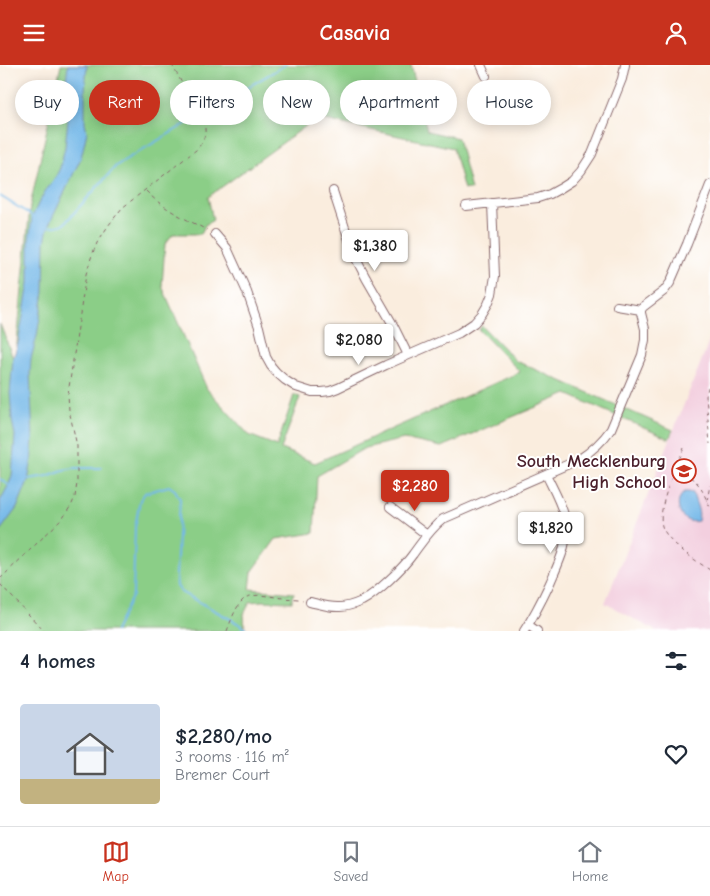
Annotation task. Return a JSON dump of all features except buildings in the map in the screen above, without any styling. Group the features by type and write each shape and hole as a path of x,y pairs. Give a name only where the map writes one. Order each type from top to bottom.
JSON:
{"street":[{"path":"481,65 486,76"},
{"path":"466,206 538,198 561,189 577,176 592,154 622,79 624,65"},
{"path":"310,602 340,607 361,601 398,571 412,557 427,535 452,514 578,459 590,452 604,439 617,418 642,355 644,329 641,310 664,291 673,279 710,185"},
{"path":"334,191 355,257 408,355"},
{"path":"215,234 227,247 247,292 259,327 266,357 276,372 302,389 330,391 464,330 482,314 494,288 492,203"},
{"path":"617,305 641,310"},
{"path":"537,631 526,628 562,556 566,535 563,513 546,474"},
{"path":"390,507 427,535"}],"path":[{"path":"0,579 56,525 72,504 76,493 76,440 69,411 68,394 86,274 94,249 122,208 199,148 203,142 205,127 203,121 172,65"},
{"path":"145,190 179,216 215,234"},
{"path":"710,379 706,397 710,444"},
{"path":"684,448 664,501 663,527 686,555 710,570"},
{"path":"674,475 684,474 695,479 710,507"},
{"path":"707,502 710,485"},
{"path":"0,584 44,631"},
{"path":"226,631 242,600 247,597 298,598 310,602"}],"shaded area":[{"name":"South Mecklenburg High School","path":"710,339 710,631 656,631 605,603"}],"green space":[{"path":"61,65 411,65 415,80 340,80 340,123 330,121 330,80 263,80 263,125 307,125 208,197 213,220 205,225 201,234 173,234 165,244 162,286 207,389 249,435 277,446 294,395 300,397 281,449 315,463 520,372 479,330 482,326 516,361 673,430 669,439 567,394 441,447 404,439 365,448 317,476 314,533 276,539 252,572 250,589 294,593 292,602 250,602 244,614 245,631 0,631 0,324 15,363 30,206 48,125 79,125 79,80 58,80"},
{"path":"349,125 426,125 427,131 458,138 471,190 464,190 453,148"}],"water":[{"path":"68,65 87,65 85,122 87,132 81,158 48,227 45,242 44,292 30,373 33,439 31,465 28,481 17,508 0,531 0,501 12,475 15,435 10,393 13,358 18,344 29,283 29,240 32,217 60,168 67,125 79,125 79,80 66,80"},
{"path":"685,492 693,493 698,510 698,521 691,522 682,516 678,506 681,496"}],"waterway":[{"path":"46,227 64,224 116,166 285,65"},
{"path":"0,196 31,215 34,219"},
{"path":"28,479 47,476 74,468 101,468"},
{"path":"0,479 10,486"},
{"path":"115,631 133,595 135,527 140,500 145,493 169,486 175,490 180,499 177,586 181,592 241,625 248,631"}],"place":[{"name":"South Mecklenburg High School","path":"684,471"}]}
